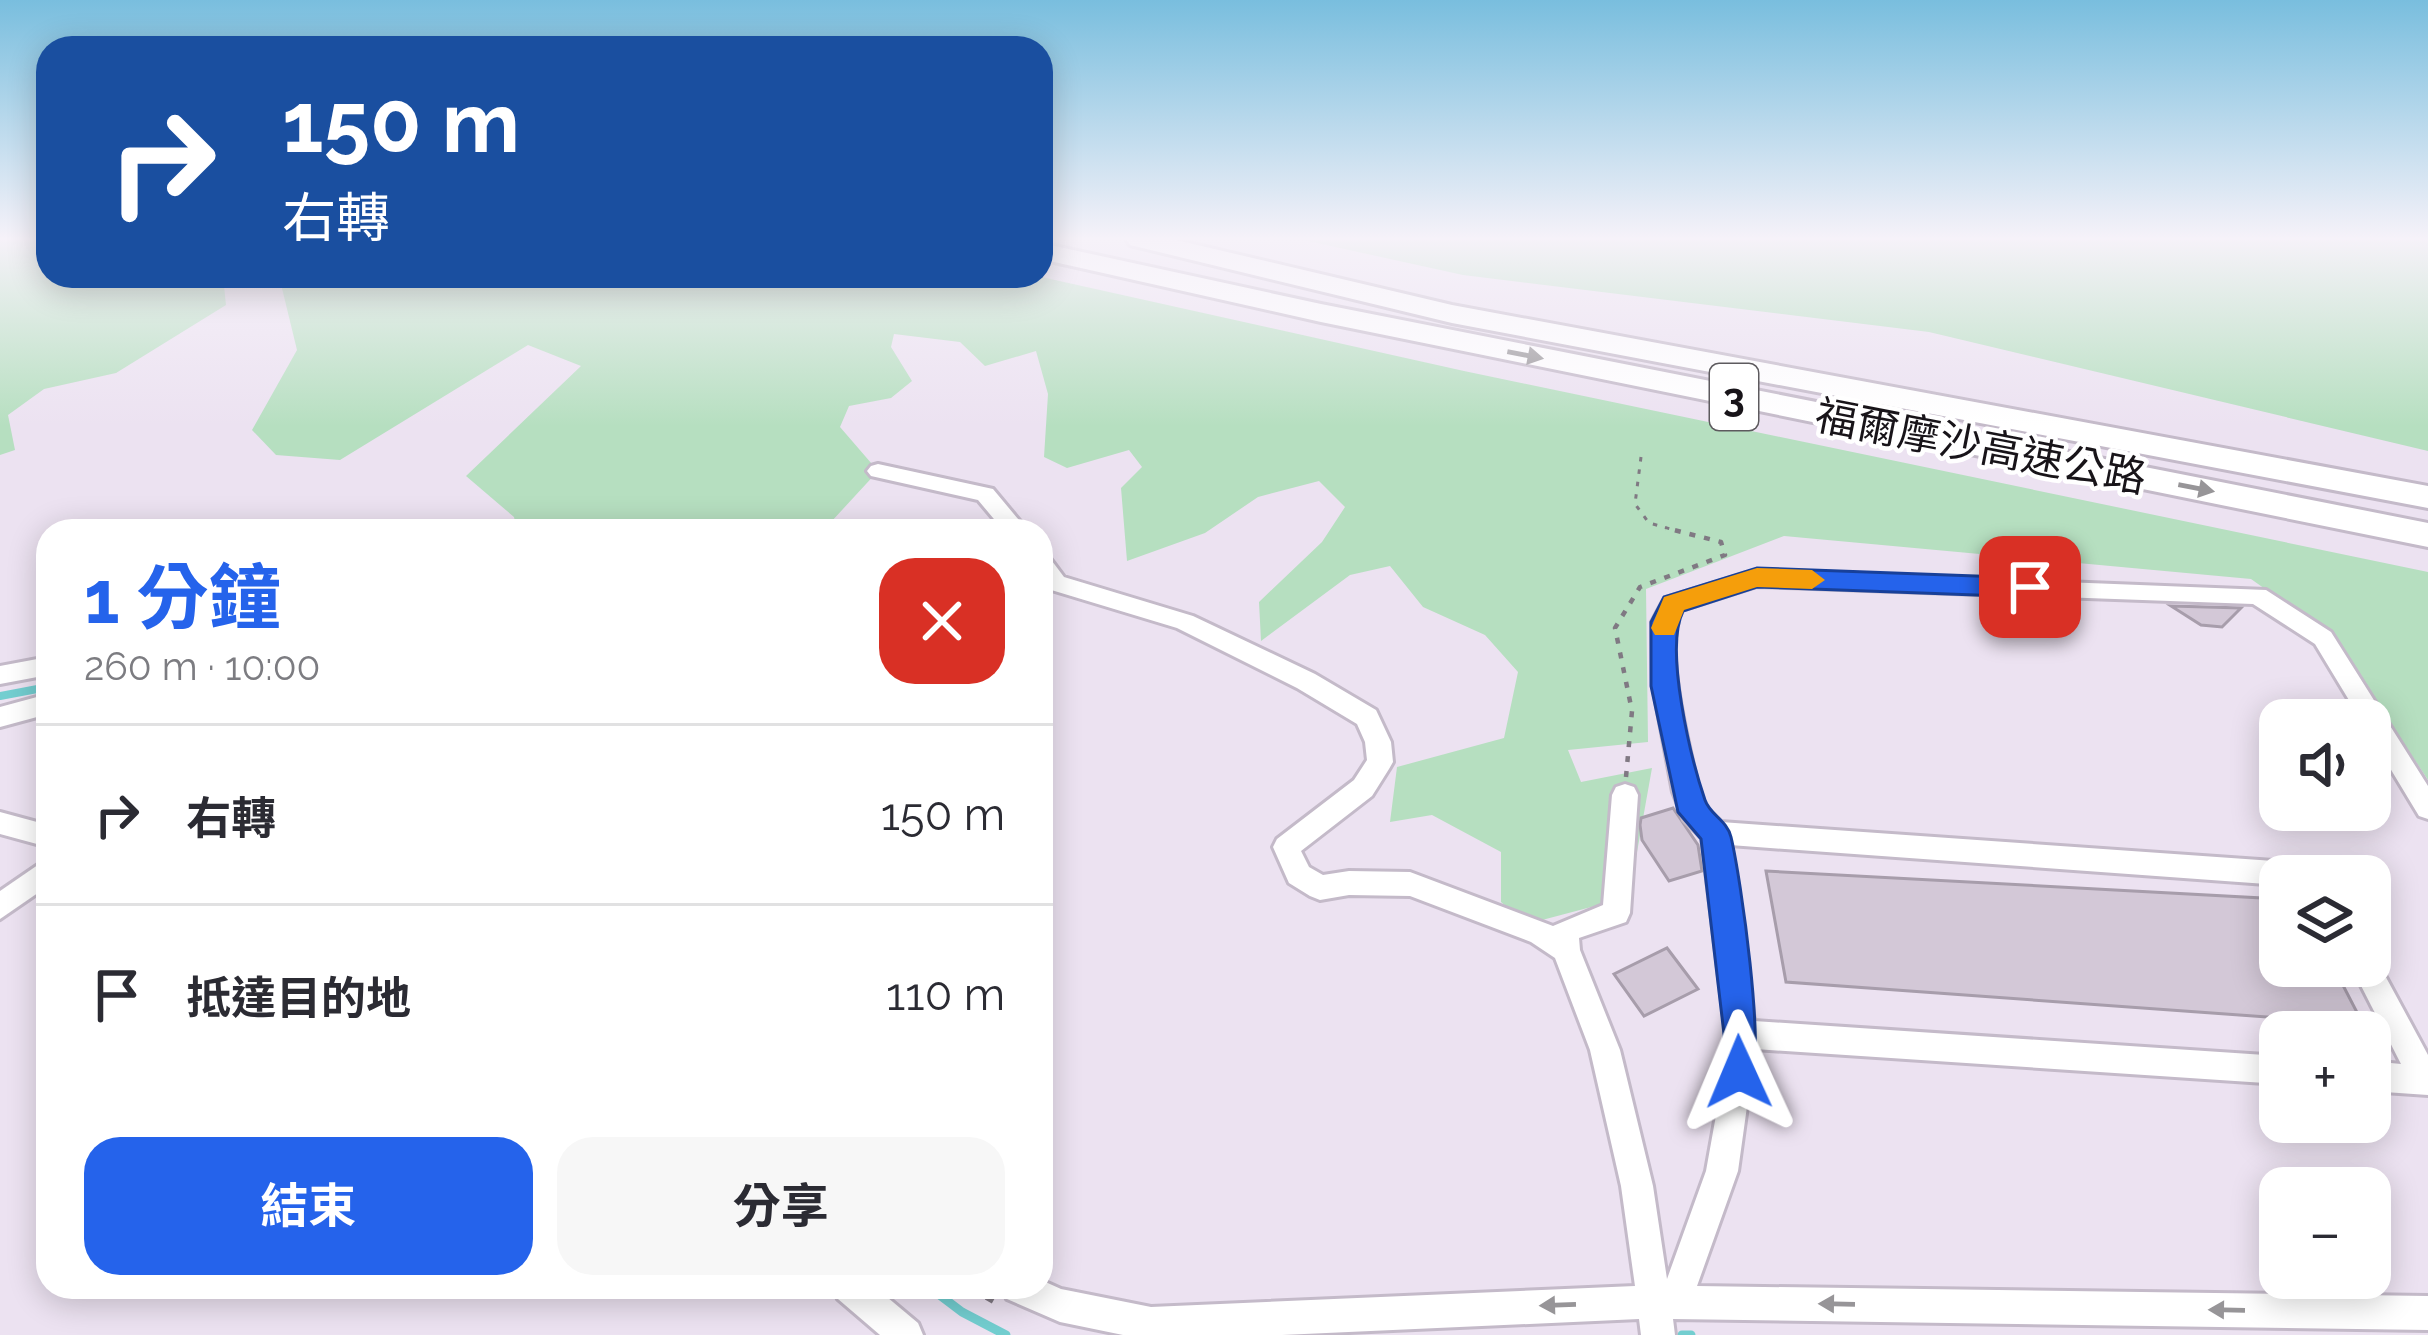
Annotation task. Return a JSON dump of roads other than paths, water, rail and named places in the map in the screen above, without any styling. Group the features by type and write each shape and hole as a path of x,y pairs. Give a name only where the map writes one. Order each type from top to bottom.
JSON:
{"highway":[{"name":"福爾摩沙高速公路","path":"1271,301 2428,535"},
{"name":"福爾摩沙高速公路","path":"1399,301 2428,497"}],"street":[{"path":"878,471 985,494 1007,519"},
{"path":"1661,1313 1722,1171 1741,1034 1715,833 1693,812 1686,792 1665,686 1664,622 1673,604 1757,578 2258,596 2323,638 2428,808"},
{"path":"1053,580 1185,622 1306,681 1367,717 1378,742 1380,762 1363,788 1286,847 1299,875 1320,888 1349,883 1410,884 1541,933 1566,950"},
{"path":"0,675 36,668"},
{"path":"0,717 36,707"},
{"path":"1625,795 1616,913 1565,931 1566,950 1605,1050 1661,1313"},
{"path":"0,823 36,833"},
{"path":"1715,833 2259,872"},
{"path":"0,907 36,879"},
{"path":"2376,987 2427,1080"},
{"path":"1741,1034 2259,1069"},
{"path":"2391,1077 2427,1080"},
{"path":"864,1299 906,1335"},
{"path":"1046,1299 1151,1324 1229,1327 1661,1313 2428,1313"}],"waterway":[{"path":"0,696 36,689"},
{"path":"945,1299 1006,1335"},
{"path":"1682,1335 1691,1335"}]}
